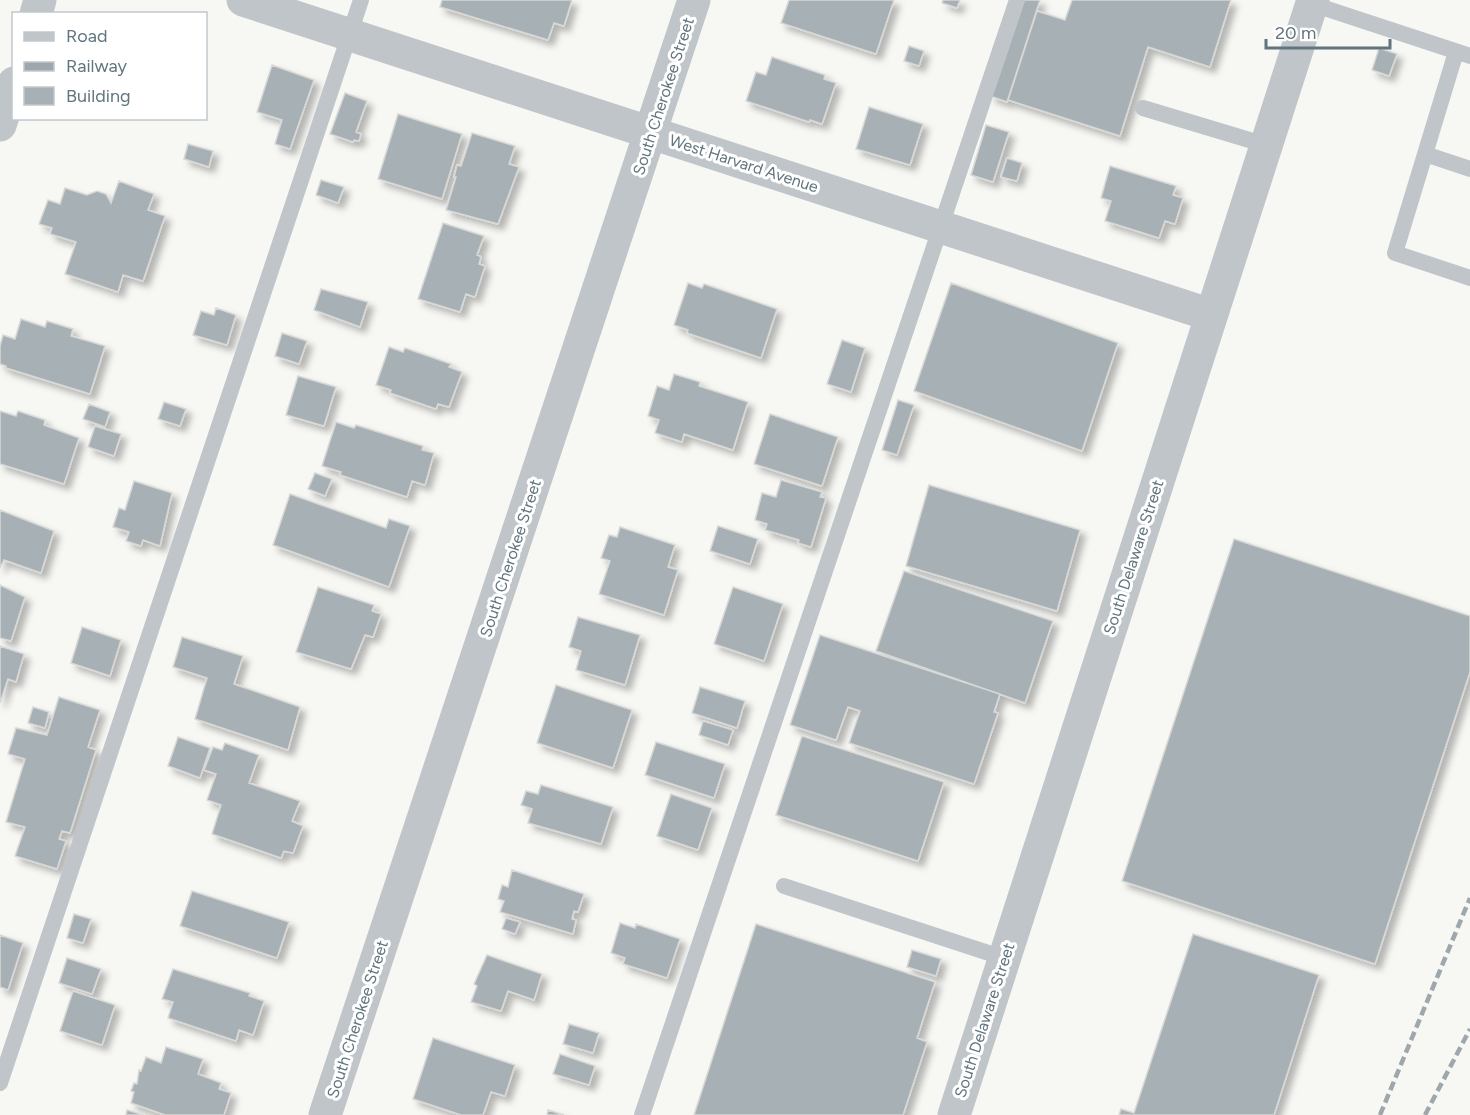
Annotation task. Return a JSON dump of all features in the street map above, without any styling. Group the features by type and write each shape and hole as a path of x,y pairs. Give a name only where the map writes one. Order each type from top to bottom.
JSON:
{"street":[{"name":"West Harvard Avenue","path":"243,0 1211,315"},
{"name":"South Cherokee Street","path":"325,1115 652,133 694,0"},
{"name":"South Delaware Street","path":"954,1115 1313,2"},
{"path":"0,125 12,89"}],"lane":[{"path":"0,1083 361,0"},
{"path":"642,1115 1017,0"},
{"path":"1313,2 1463,54 1425,154 1395,253 1470,278"},
{"path":"1143,108 1266,145"},
{"path":"1425,154 1470,169"},
{"path":"784,886 1004,958"}],"building":[{"path":"442,0 572,0 564,26 554,23 548,40 440,7"},
{"path":"789,0 894,0 876,54 781,23"},
{"path":"943,0 960,0 957,8 942,3"},
{"path":"1022,0 1040,0 1007,102 990,96"},
{"path":"1072,0 1231,0 1210,67 1148,47 1120,136 1008,100 1037,11 1065,20"},
{"path":"909,46 924,51 919,66 904,61"},
{"path":"1379,48 1397,54 1389,76 1372,70"},
{"path":"772,57 825,75 824,79 836,83 822,124 810,120 809,122 746,101 756,72 766,75"},
{"path":"272,65 314,80 290,149 275,144 282,120 257,112"},
{"path":"345,93 367,101 356,132 361,134 359,141 354,140 353,142 330,134"},
{"path":"869,107 923,124 910,165 856,149"},
{"path":"398,114 462,134 442,199 378,179"},
{"path":"986,125 1009,132 993,182 971,175"},
{"path":"472,133 515,146 509,164 519,167 498,224 446,210 456,177 454,177 457,165 461,166"},
{"path":"188,144 213,151 209,167 184,159"},
{"path":"1007,158 1022,163 1017,181 1001,177"},
{"path":"1110,166 1176,186 1173,195 1183,198 1175,224 1165,221 1159,238 1105,221 1111,201 1101,198"},
{"path":"321,180 344,187 338,203 316,195"},
{"path":"119,181 154,194 148,210 165,216 143,281 123,275 118,292 65,274 76,242 50,234 52,228 39,224 48,200 60,204 65,188 87,195 97,191 106,194 111,203"},
{"path":"443,223 484,236 477,255 481,257 479,264 485,266 475,297 466,294 460,312 418,299"},
{"path":"688,283 702,288 704,284 777,309 761,358 687,333 688,330 674,325"},
{"path":"951,283 1118,343 1082,451 914,391"},
{"path":"321,289 368,302 360,327 314,310"},
{"path":"216,308 236,315 227,345 193,335 201,311 214,315"},
{"path":"21,319 45,327 47,321 73,329 71,336 105,346 90,394 6,368 0,364 0,346 3,335 15,339"},
{"path":"282,333 307,341 299,364 275,356"},
{"path":"842,340 865,348 851,392 827,384"},
{"path":"389,347 403,352 405,348 451,364 449,367 462,372 449,407 438,404 436,409 390,393 391,390 376,385"},
{"path":"674,374 700,382 699,386 748,402 733,450 684,434 682,442 655,433 659,420 648,416 657,386 669,390"},
{"path":"298,376 336,387 324,426 286,415"},
{"path":"898,400 914,405 897,455 882,450"},
{"path":"164,402 186,409 180,426 158,419"},
{"path":"89,404 110,412 105,427 83,419"},
{"path":"0,411 16,416 18,411 45,420 44,425 79,438 64,484 0,464"},
{"path":"770,414 838,437 822,486 754,464"},
{"path":"336,422 354,428 356,425 423,446 422,450 434,453 425,485 412,481 407,497 340,475 341,472 322,466"},
{"path":"95,426 121,434 114,456 88,447"},
{"path":"315,473 332,479 325,496 308,489"},
{"path":"781,480 822,492 820,497 826,498 811,547 798,543 799,540 765,530 767,524 755,520 762,493 776,497"},
{"path":"134,481 172,493 160,546 143,540 141,546 126,541 129,532 113,527 119,508 125,510"},
{"path":"929,485 1080,530 1057,611 906,566"},
{"path":"290,494 386,528 389,519 410,526 389,587 273,545"},
{"path":"0,510 54,531 41,573 4,560 0,568"},
{"path":"718,526 758,539 750,564 710,551"},
{"path":"620,527 675,545 668,567 678,570 664,615 599,594 610,561 601,558 609,535 617,537"},
{"path":"1234,539 1470,616 1470,672 1375,964 1122,881"},
{"path":"904,571 1053,621 1025,703 876,651"},
{"path":"0,585 25,597 11,641 0,638"},
{"path":"318,587 374,605 372,611 381,614 373,637 365,635 351,669 296,652"},
{"path":"733,587 783,604 764,661 714,644"},
{"path":"578,617 640,635 625,685 576,670 581,651 569,647"},
{"path":"82,627 121,640 110,676 71,663"},
{"path":"820,635 1000,694 994,712 998,713 974,784 849,743 860,711 848,707 836,740 790,725"},
{"path":"182,637 243,656 234,684 300,707 288,750 195,719 207,678 173,667"},
{"path":"0,646 24,654 16,682 8,679 0,703"},
{"path":"556,685 632,710 613,768 537,743"},
{"path":"700,687 745,701 737,728 692,713"},
{"path":"59,697 100,710 88,747 96,750 70,833 62,831 59,839 66,841 57,869 15,856 25,827 6,822 25,759 8,754 16,728 47,735"},
{"path":"33,707 49,712 45,728 28,723"},
{"path":"703,721 733,730 728,745 699,735"},
{"path":"802,736 944,782 918,861 776,815"},
{"path":"178,737 210,748 200,778 168,766"},
{"path":"656,742 725,764 714,798 645,775"},
{"path":"225,743 259,755 249,783 300,801 292,821 303,826 293,853 284,851 281,858 212,834 221,805 207,800 216,774 204,770 213,747 222,750"},
{"path":"541,785 613,807 601,844 528,823 532,809 521,805 526,791 538,794"},
{"path":"671,794 712,808 698,850 657,836"},
{"path":"512,870 584,894 578,912 574,911 572,919 576,920 573,934 500,912 504,901 498,899 502,885 508,887"},
{"path":"192,891 289,922 277,958 180,926"},
{"path":"74,914 91,919 83,943 67,938"},
{"path":"506,918 520,922 515,934 502,929"},
{"path":"620,923 635,928 636,924 680,939 667,978 623,964 625,958 611,953"},
{"path":"756,924 935,982 917,1038 927,1042 903,1115 694,1115"},
{"path":"1193,934 1319,975 1274,1115 1119,1115 1121,1109 1134,1113"},
{"path":"0,935 23,943 8,990 0,987"},
{"path":"912,950 941,959 936,976 907,967"},
{"path":"487,955 542,974 534,1000 508,991 501,1011 471,1002 477,986 474,984"},
{"path":"67,958 101,969 92,994 59,983"},
{"path":"173,969 250,993 249,996 264,1001 253,1035 239,1030 236,1041 168,1018 173,1002 162,999"},
{"path":"73,991 115,1005 102,1045 60,1031"},
{"path":"569,1024 599,1033 593,1053 563,1044"},
{"path":"433,1038 515,1065 505,1096 491,1092 483,1115 461,1115 413,1099"},
{"path":"166,1047 203,1059 198,1074 221,1083 219,1089 231,1093 224,1115 165,1115 131,1103 134,1092 131,1091 134,1083 137,1084 139,1070 141,1071 146,1057 161,1063"},
{"path":"560,1054 595,1066 589,1085 553,1074"},
{"path":"127,1110 144,1115 126,1115"},
{"path":"548,1110 564,1115 547,1115"}],"railway":[{"path":"1380,1115 1470,898"},
{"path":"1425,1115 1470,1029"}]}
